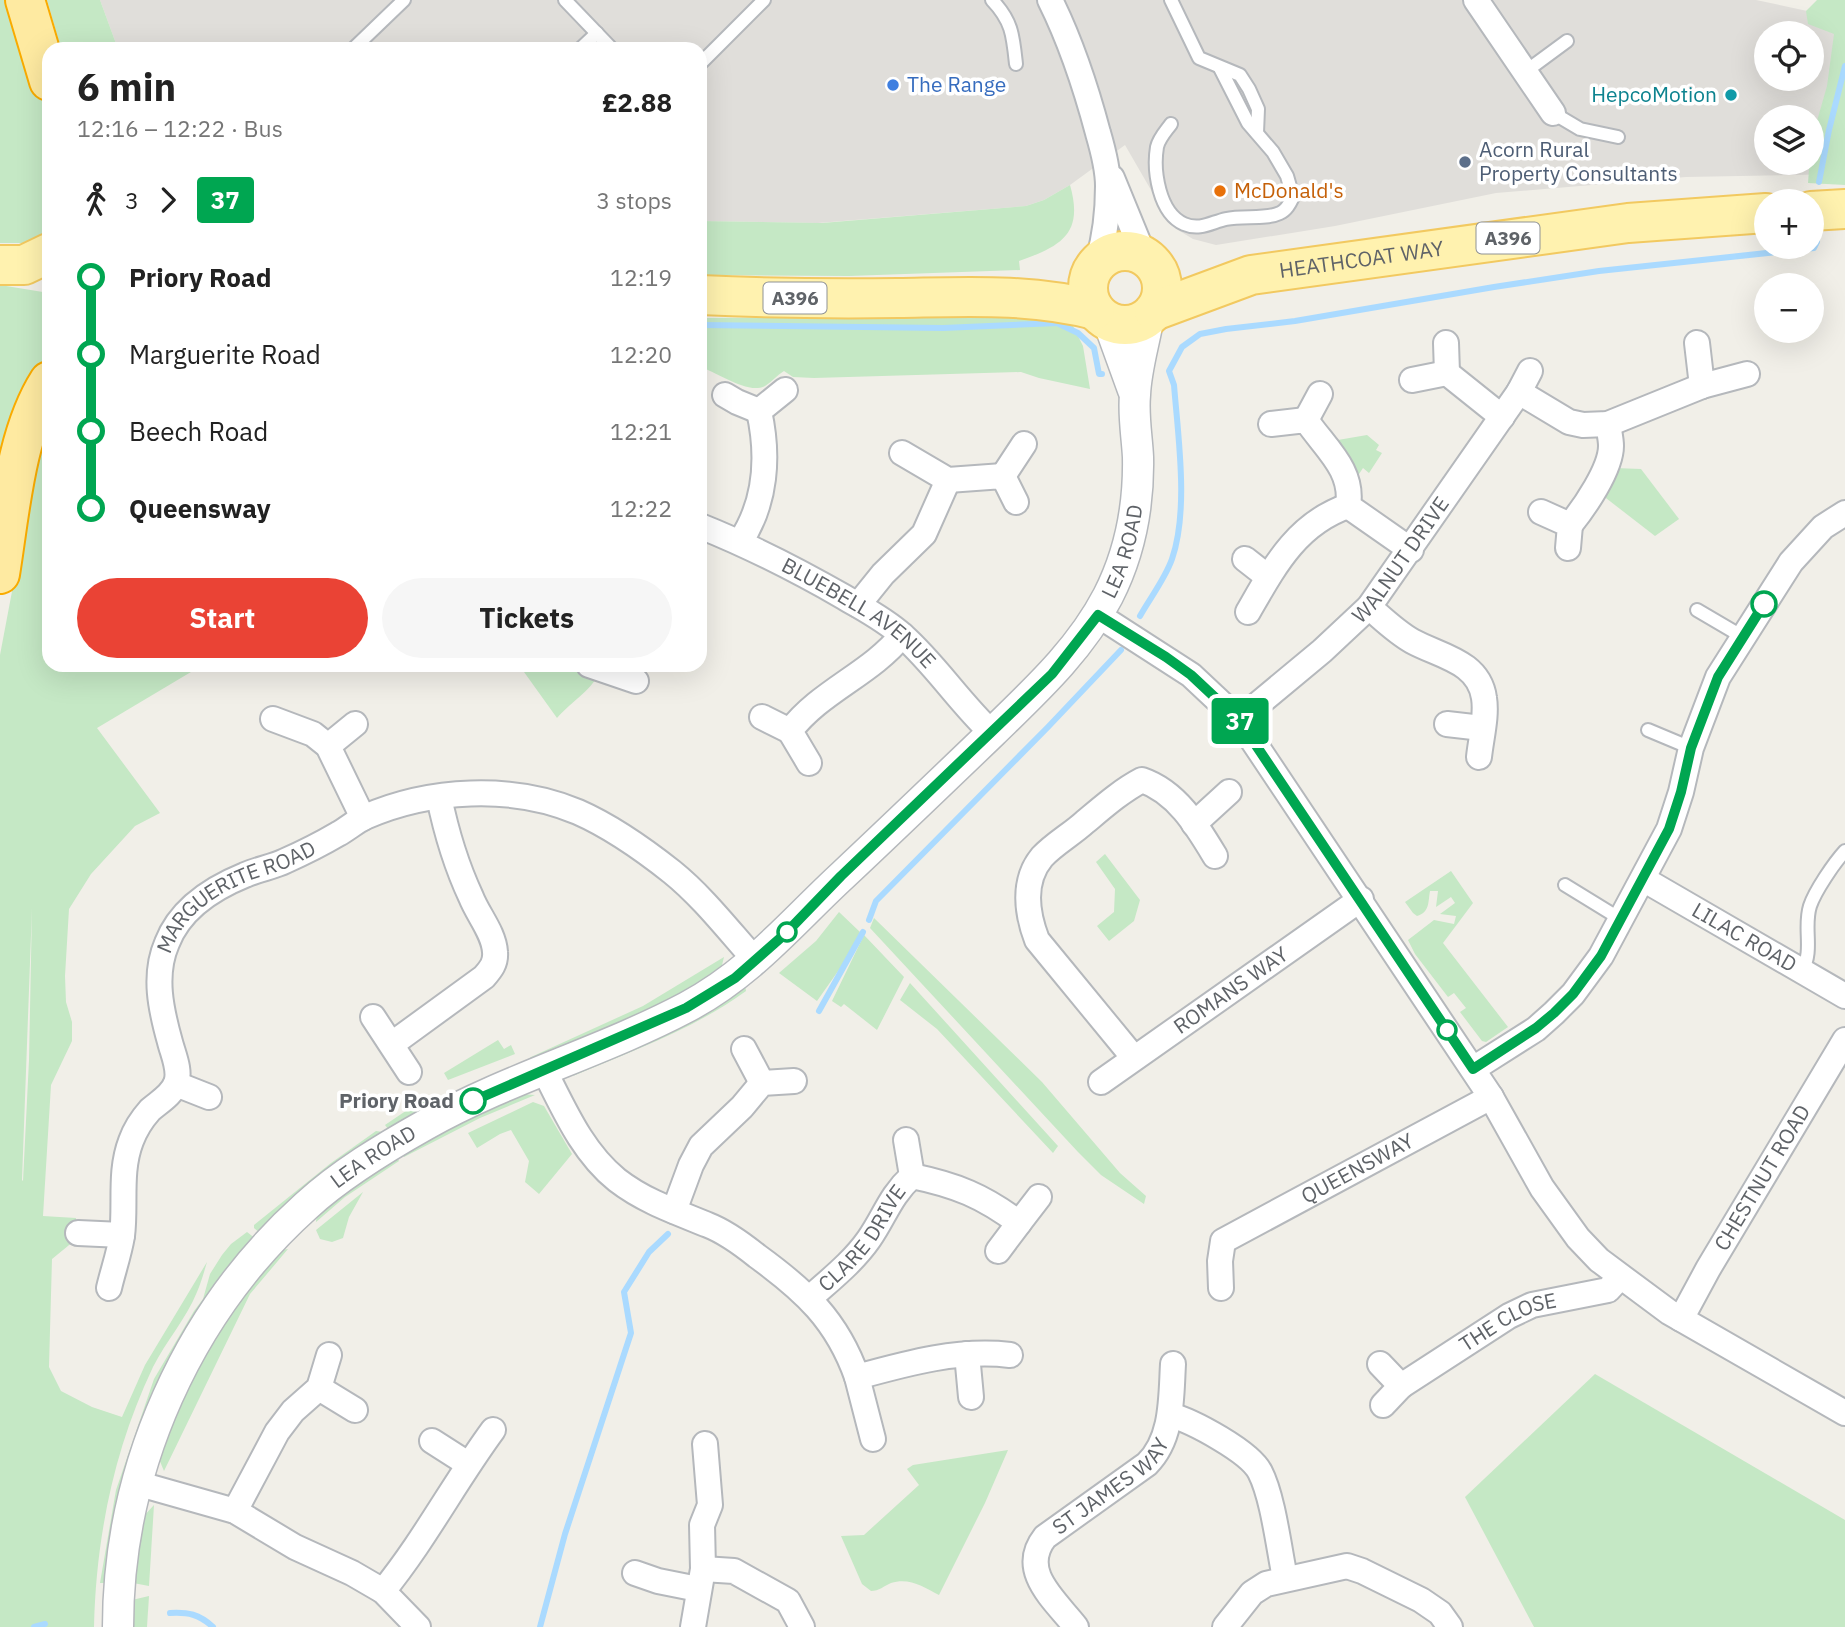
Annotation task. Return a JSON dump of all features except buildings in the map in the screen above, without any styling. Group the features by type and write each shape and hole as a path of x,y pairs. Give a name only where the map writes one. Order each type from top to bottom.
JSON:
{"highway":[{"path":"26,0 42,56"},
{"path":"0,573 17,472 29,423 42,396"}],"main road":[{"path":"1824,210 1845,209"},
{"name":"HEATHCOAT WAY","path":"1152,313 1251,275 1628,223 1754,214"},
{"path":"1120,250 1133,251 1147,258 1161,280 1162,291 1152,313 1140,322 1129,325 1118,325 1101,315 1087,291 1095,266 1108,254 1120,250"},
{"name":"HEATHCOAT WAY","path":"1147,258 1251,275"},
{"name":"A396","path":"1003,296 1095,266"},
{"name":"A396","path":"707,295 840,298 1003,296 1066,303 1101,315"}],"street":[{"path":"1476,0 1553,113"},
{"path":"1057,3 1087,94 1107,168 1147,258"},
{"path":"1095,266 1105,234 1107,168"},
{"name":"LEA ROAD","path":"118,1627 121,1559 136,1483 169,1395 198,1337 223,1298 292,1220 330,1186 404,1137 453,1110 686,1008 735,978 756,961 1052,674 1098,615 1122,565 1130,541 1138,492 1135,394 1152,313"},
{"name":"LEA ROAD","path":"1101,315 1135,394"},
{"path":"1446,343 1447,373 1502,417"},
{"path":"1697,343 1702,386"},
{"path":"1412,380 1447,373"},
{"path":"1541,512 1569,537 1607,464 1611,448 1608,424 1702,386 1747,374"},
{"name":"WALNUT DRIVE","path":"1239,720 1370,607 1525,382 1569,422 1583,425 1608,424"},
{"path":"759,411 785,390"},
{"path":"1306,420 1320,394"},
{"path":"725,395 759,411"},
{"path":"740,542 750,528 758,508 763,480 765,455 759,411"},
{"path":"1271,424 1306,420"},
{"path":"1306,420 1343,468 1350,494 1349,506"},
{"path":"1003,476 1024,444"},
{"path":"902,453 948,480 1003,476"},
{"path":"1003,476 1016,502"},
{"path":"858,605 883,574 924,534 935,515 948,480"},
{"path":"1349,506 1411,550"},
{"path":"1248,612 1286,551 1322,516 1349,506"},
{"path":"1473,1069 1536,1028 1573,994 1601,956 1669,829 1691,748 1718,677 1791,562 1823,527 1845,513"},
{"name":"BLUEBELL AVENUE","path":"707,529 740,542 807,576 882,619 902,635 992,733"},
{"path":"1245,559 1268,578"},
{"path":"1370,607 1410,640 1461,663 1471,671 1484,695 1485,709 1479,757"},
{"path":"1098,615 1191,675 1239,720 1492,1097 1561,1217 1599,1260 1654,1303 1845,1413"},
{"path":"790,731 806,713 890,650 902,635"},
{"path":"614,672 636,681"},
{"path":"762,717 790,731 809,762"},
{"path":"273,719 313,734 328,746 363,818"},
{"path":"328,746 355,724"},
{"path":"1447,724 1482,728"},
{"path":"1134,1058 1037,940 1030,921 1027,899 1031,878 1042,858 1106,804 1142,780 1160,787 1184,810 1215,856"},
{"path":"1194,824 1229,792"},
{"name":"MARGUERITE ROAD","path":"176,1084 177,1069 161,1007 159,983 166,944 175,927 190,909 211,892 247,874 305,852 363,818 398,806 439,797 488,793 544,801 600,823 673,873 699,897 756,961"},
{"path":"391,1044 484,977 493,967 494,943 471,898 457,862 439,797"},
{"name":"LILAC ROAD","path":"1643,879 1845,996"},
{"name":"ROMANS WAY","path":"1101,1082 1361,899"},
{"path":"373,1017 409,1072"},
{"name":"CHESTNUT ROAD","path":"1681,1319 1845,1040"},
{"path":"744,1049 762,1083"},
{"path":"544,1070 571,1124 592,1156 616,1179 641,1197 729,1235 810,1298 850,1355 873,1439"},
{"path":"674,1211 701,1146 742,1107 762,1083 794,1081"},
{"path":"109,1288 122,1235 122,1191 130,1144 138,1126 176,1084 209,1097"},
{"name":"QUEENSWAY","path":"1221,1288 1220,1261 1213,1238 1492,1097"},
{"name":"CLARE DRIVE","path":"906,1140 912,1176"},
{"name":"CLARE DRIVE","path":"912,1176 976,1194 1018,1223"},
{"name":"CLARE DRIVE","path":"810,1298 859,1252 898,1188 912,1176"},
{"path":"998,1251 1039,1197"},
{"path":"78,1233 122,1235"},
{"name":"THE CLOSE","path":"1382,1405 1401,1386 1509,1316 1532,1305 1608,1290 1620,1277"},
{"path":"857,1377 919,1360 967,1354 1010,1354"},
{"path":"967,1354 971,1397"},
{"path":"235,1511 277,1432 293,1411 319,1388 329,1355"},
{"name":"ST JAMES WAY","path":"1076,1627 1040,1580 1035,1568 1038,1547 1045,1537 1155,1456 1170,1415 1173,1364"},
{"path":"1380,1364 1401,1386"},
{"path":"319,1388 355,1410"},
{"path":"1170,1415 1189,1420 1206,1430 1253,1462 1261,1473 1285,1578"},
{"path":"383,1591 410,1558 468,1464 493,1430"},
{"path":"432,1441 468,1464"},
{"path":"693,1627 701,1579 702,1525 710,1505 705,1444"},
{"path":"136,1483 235,1511 295,1547 352,1573 383,1591 418,1627"},
{"path":"1225,1627 1252,1593 1266,1584 1347,1566 1421,1600 1440,1613 1450,1627"},
{"path":"635,1573 658,1581 701,1579 734,1572 788,1601 802,1627"}],"lane":[{"path":"361,42 404,0"},
{"path":"565,0 605,42"},
{"path":"707,57 764,0"},
{"path":"992,0 1005,13 1013,32 1016,64"},
{"path":"1171,0 1199,58 1220,68 1248,123 1273,152 1287,176 1293,197 1287,209 1278,214 1225,219 1195,227 1175,219 1158,185 1157,145 1171,124"},
{"path":"587,42 597,33"},
{"path":"1525,72 1567,41"},
{"path":"1553,113 1580,129 1618,137"},
{"path":"1697,610 1743,638"},
{"path":"1648,730 1691,748"},
{"path":"1802,971 1808,960 1810,907 1834,863 1845,851"},
{"path":"1565,885 1622,920"}],"shaded area":[{"path":"100,0 1756,0 1845,19 1845,174 1824,174 1824,105 1754,105 1754,175 1792,175 1686,177 1496,193 1335,226 1216,245 1193,239 1178,230 1166,216 1125,145 1070,185 1044,200 1026,206 818,223 707,221 707,42 115,42"}],"green space":[{"path":"0,0 18,0 42,82 42,243 0,243"},
{"path":"47,0 100,0 115,42 59,42"},
{"path":"1817,0 1845,0 1845,185 1808,183 1809,175 1824,175 1824,105 1822,105 1834,34 1824,30 1824,21 1808,21 1806,11"},
{"path":"1070,185 1074,202 1071,227 1066,236 1047,250 1019,261 1020,270 849,276 707,275 707,221 822,223 1026,206 1044,200"},
{"path":"0,285 42,292 42,383 0,510"},
{"path":"1004,316 1056,319 1073,326 1083,346 1090,389 1021,372 814,378 793,377 784,371 765,386 758,388 732,382 707,370 707,318"},
{"path":"1367,435 1379,445 1376,450 1382,453 1369,473 1363,468 1355,480 1332,441"},
{"path":"42,438 42,672 191,672 97,728 160,813 135,826 91,874 69,909 65,976 72,1041 51,1085 43,1216 76,1218 74,1241 52,1259 49,1367 61,1391 92,1407 122,1417 145,1365 207,1262 192,1302 153,1367 139,1398 118,1462 103,1527 94,1627 0,1627 0,655 35,458","holes":["32,908 29,1060 22,1180"]},
{"path":"1615,468 1641,469 1679,519 1655,536 1602,495"},
{"path":"524,672 588,672 597,676 595,681 557,718"},
{"path":"1105,854 1140,900 1134,921 1109,941 1097,926 1114,912 1115,889 1096,862"},
{"path":"1451,871 1473,903 1443,943 1508,1027 1486,1042 1482,1041 1460,1012 1466,1008 1454,993 1448,997 1415,954 1408,940 1434,920 1454,924 1456,916 1440,914 1455,903 1451,897 1436,907 1438,891 1430,891 1426,909 1417,916 1405,902"},
{"path":"839,912 860,932 848,957 817,1001 779,973 816,941"},
{"path":"874,918 1042,1082 1120,1173 1146,1196 1144,1204 1101,1175 1078,1152 870,928"},
{"path":"864,935 904,977 877,1030 844,1004 841,1007 832,1001"},
{"path":"724,957 721,969 716,975 658,1006 528,1064 527,1060 531,1057 643,1006"},
{"path":"910,983 1058,1146 1053,1153 937,1029 900,1000"},
{"path":"745,985 746,991 705,1017 573,1076 577,1070"},
{"path":"498,1040 504,1049 511,1045 515,1054 448,1080 444,1073"},
{"path":"521,1094 535,1095 480,1118 404,1157 403,1154 437,1133"},
{"path":"437,1095 404,1122 388,1129 385,1125 422,1100"},
{"path":"533,1102 544,1106 572,1154 539,1194 525,1182 529,1161 511,1130 477,1148 468,1133"},
{"path":"376,1131 383,1132 260,1233 254,1228 254,1225 331,1163"},
{"path":"397,1157 399,1161 345,1197 316,1222 319,1214 338,1196"},
{"path":"363,1192 349,1217 343,1238 332,1242 320,1239 316,1230"},
{"path":"247,1232 256,1239 110,1547 105,1583 100,1583 116,1490 154,1379 203,1299 210,1274 222,1255"},
{"path":"288,1249 250,1294 164,1471 159,1459 160,1450 203,1353 245,1290 282,1250"},
{"path":"1595,1374 1845,1520 1845,1627 1534,1627 1465,1497"},
{"path":"1008,1450 939,1595 904,1581 871,1591 862,1584 841,1536 864,1535 919,1485 907,1469 913,1465"},
{"path":"154,1505 149,1586 133,1583 142,1518"},
{"path":"149,1596 147,1627 131,1627 132,1600"}],"waterway":[{"path":"1819,182 1845,66"},
{"path":"1140,616 1172,559 1180,518 1180,450 1174,385 1169,371 1182,347 1200,334 1599,271 1754,254"},
{"path":"707,325 943,328 1057,323 1078,333 1094,348 1099,374 1102,374"},
{"path":"869,920 876,901 1121,650"},
{"path":"819,1011 863,932"},
{"path":"540,1627 565,1534 631,1333 624,1292 649,1252 668,1234"},
{"path":"170,1613 193,1615 213,1627"},
{"path":"34,1627 45,1624"}],"bus line":[{"name":"37","path":"473,1101 686,1008 735,978 785,934 841,876 910,813 1052,674 1098,615 1191,675 1239,720 1473,1069 1536,1028 1554,1013 1573,994 1601,956 1669,829 1691,748 1718,677 1764,604"}],"place":[{"name":"The Range","path":"893,85"},
{"name":"HepcoMotion","path":"1731,95"},
{"name":"Acorn Rural Property Consultants","path":"1465,162"},
{"name":"McDonald's","path":"1220,191"},
{"name":"Priory Road","path":"473,1101"}]}
